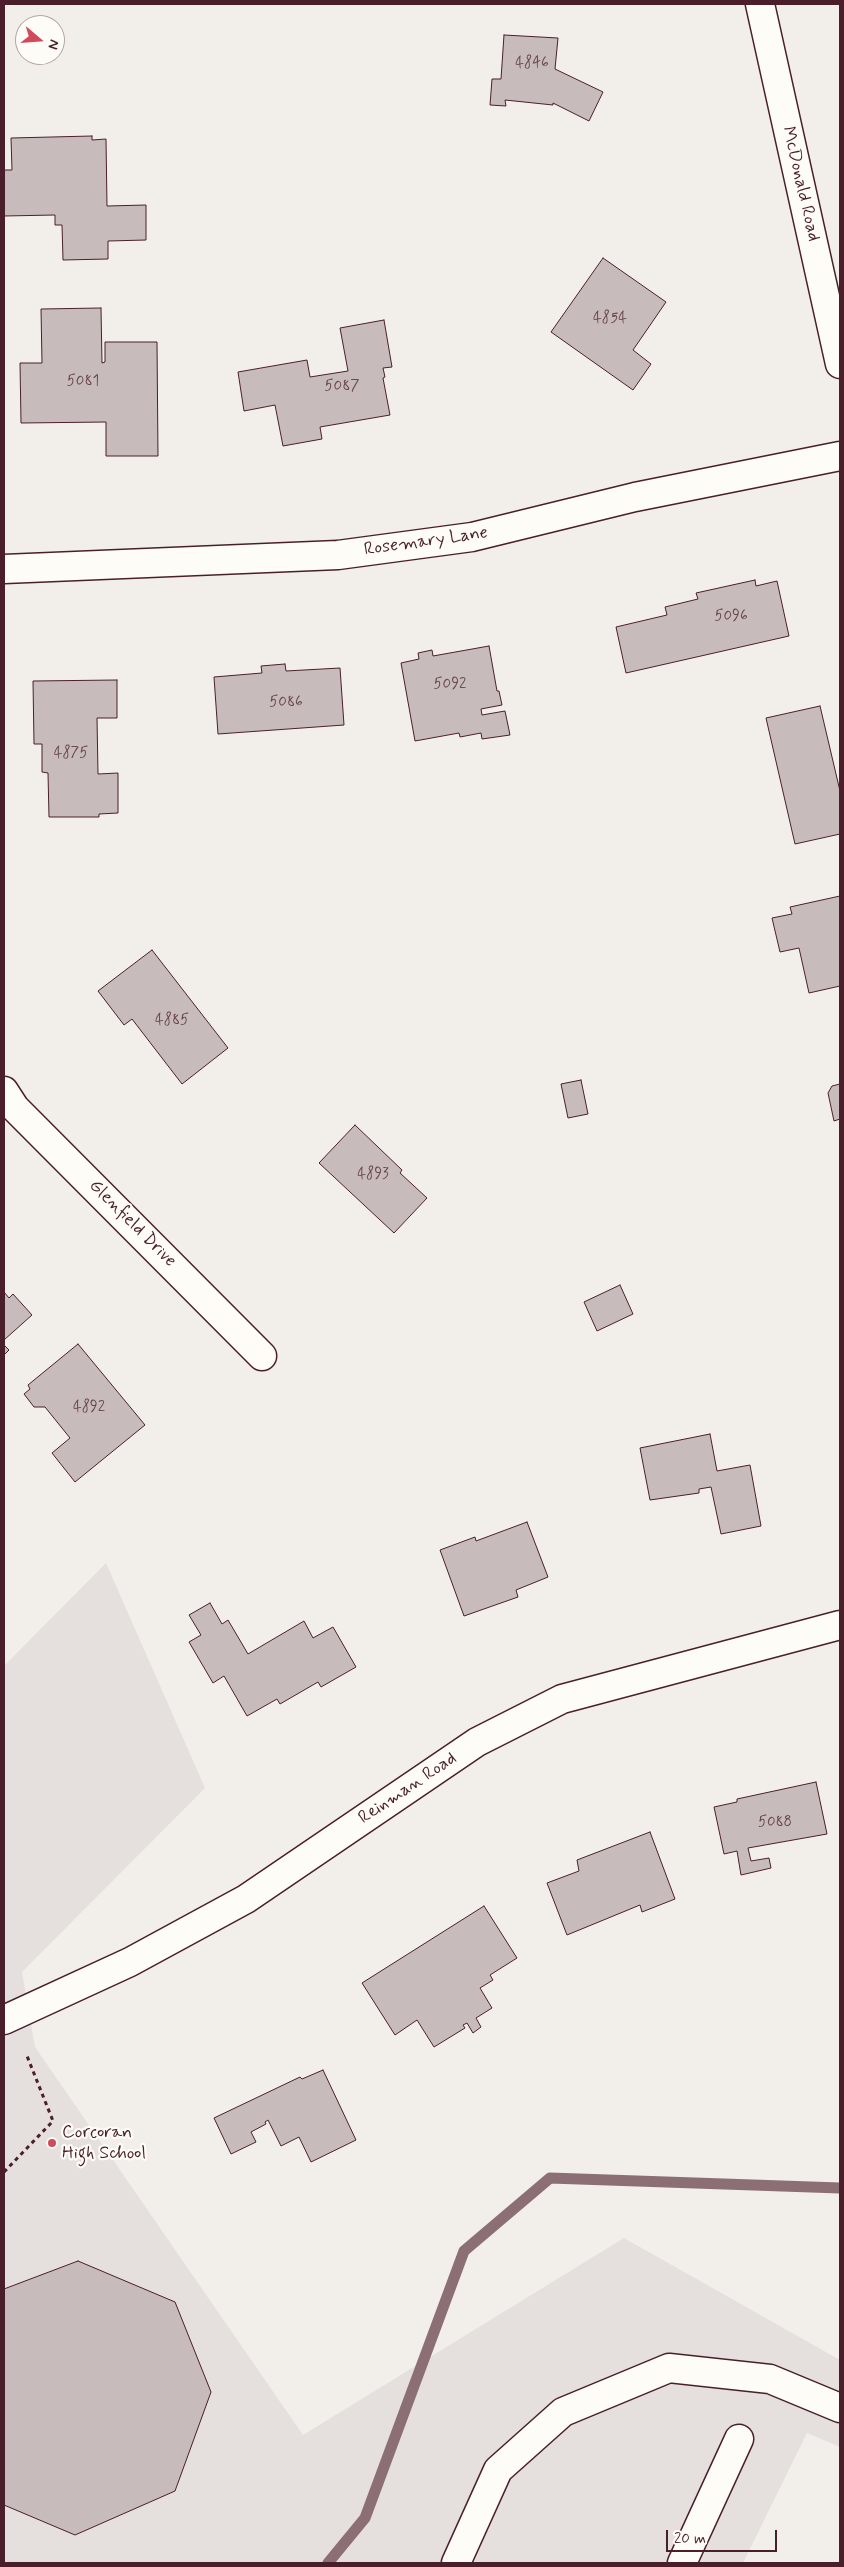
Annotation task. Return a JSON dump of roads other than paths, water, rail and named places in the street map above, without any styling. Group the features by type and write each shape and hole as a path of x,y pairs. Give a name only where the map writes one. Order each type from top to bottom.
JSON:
{"street":[{"name":"McDonald Road","path":"760,4 840,364"},
{"name":"Rosemary Lane","path":"4,569 338,554 472,537 635,498 840,456"},
{"name":"Glenfield Drive","path":"4,1091 15,1108 262,1356"},
{"name":"Reinman Road","path":"4,2020 130,1962 246,1898 477,1742 562,1699 780,1639 840,1625"},
{"path":"458,2562 498,2470 563,2412 669,2368 770,2380 840,2408"},
{"path":"682,2563 739,2439"}],"waterway":[{"path":"328,2563 365,2518 464,2251 550,2178 840,2188"}],"place":[{"name":"Corcoran High School","path":"52,2143"}]}
